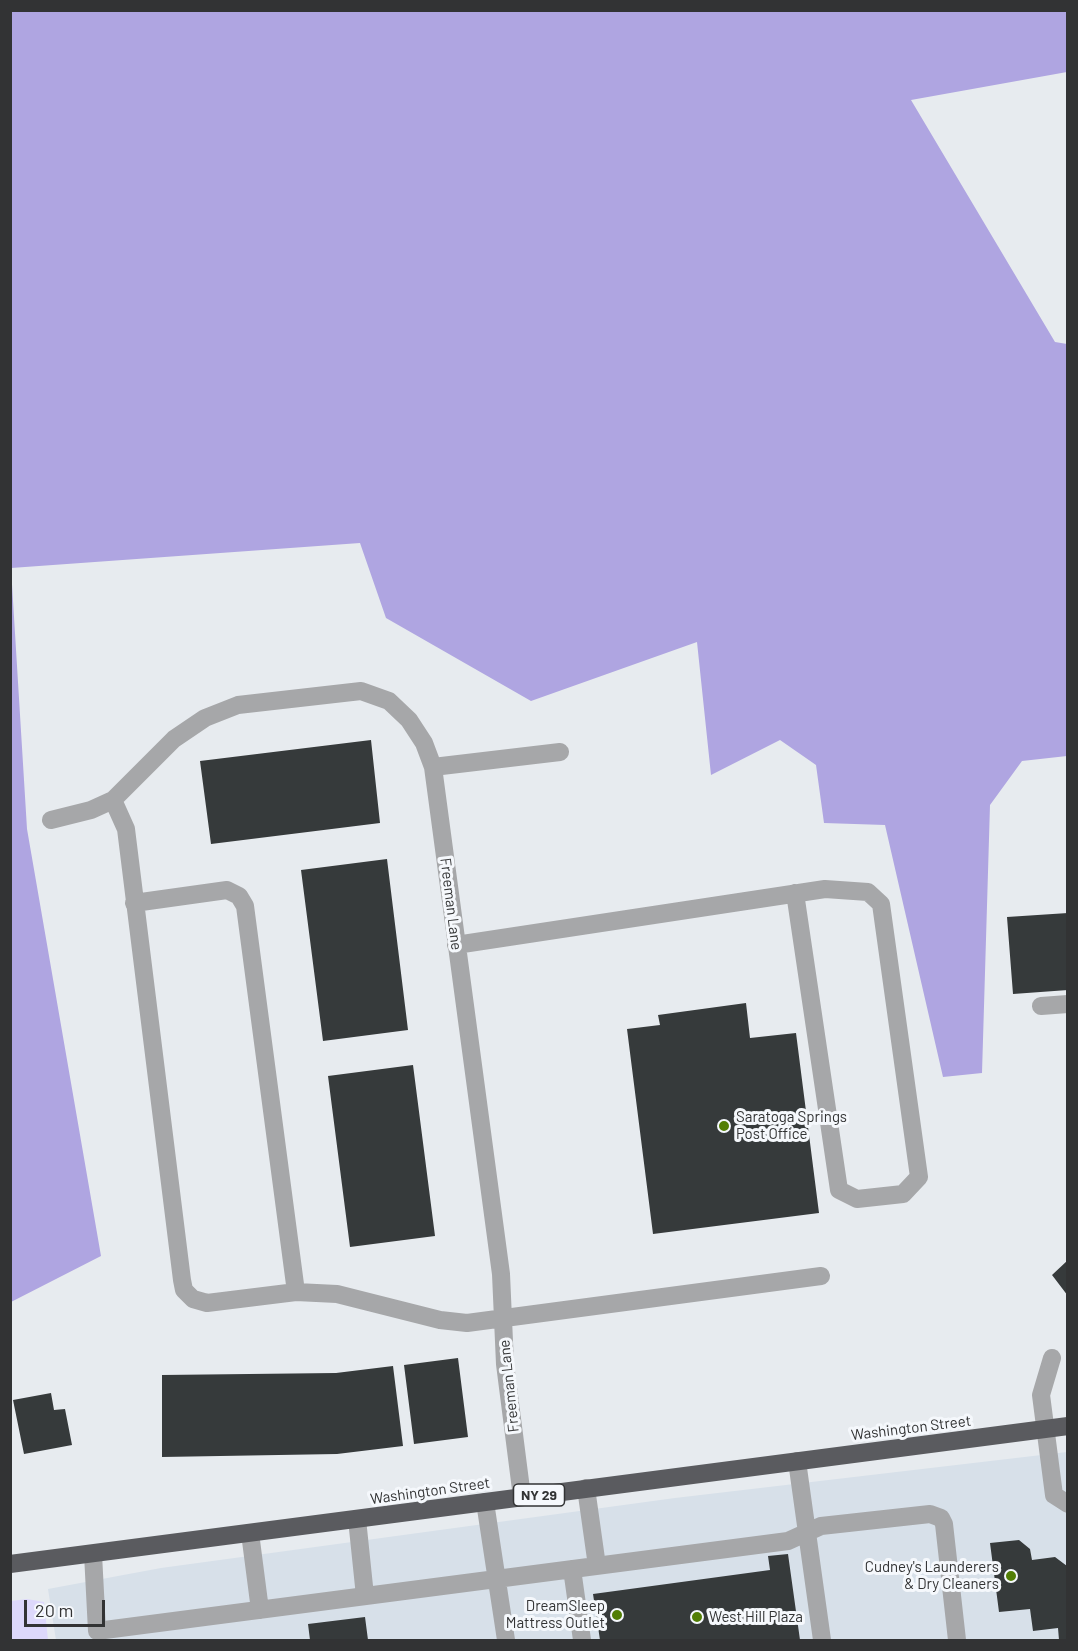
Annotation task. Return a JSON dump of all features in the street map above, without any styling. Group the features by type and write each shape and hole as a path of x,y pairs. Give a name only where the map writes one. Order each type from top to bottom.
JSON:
{"highway":[{"name":"Washington Street","path":"10,1564 1068,1426"}],"lane":[{"name":"Freeman Lane","path":"51,820 91,810 113,800 174,739 205,718 238,705 361,691 389,701 409,720 424,743 433,767 501,1274 505,1364 522,1497"},
{"path":"433,767 560,752"},
{"path":"113,800 126,829 184,1290 193,1299 207,1303 296,1292 337,1294 440,1320 467,1323 821,1276"},
{"path":"456,945 795,893 825,889 868,892 881,904 919,1178 903,1194 857,1199 839,1190 795,893"},
{"path":"135,903 227,890 239,896 245,906 296,1292"},
{"path":"1041,1006 1068,1004"},
{"path":"1052,1358 1041,1395 1054,1496 1068,1504"},
{"path":"797,1461 822,1641"},
{"path":"586,1488 597,1566"},
{"path":"485,1502 506,1641"},
{"path":"93,1554 97,1631 788,1541 821,1526 930,1514 941,1518 944,1524 957,1641"},
{"path":"357,1519 365,1596"},
{"path":"250,1533 260,1610"},
{"path":"572,1569 582,1641"}],"shaded area":[{"path":"11,10 1067,11 1067,72 911,100 1055,342 1067,344 1067,756 1022,761 990,805 982,1073 943,1077 885,825 824,823 816,765 780,740 711,775 697,642 531,701 386,618 360,543 11,568"},
{"path":"11,568 27,829 101,1256 11,1302"},
{"path":"1067,1452 1067,1640 56,1640 48,1589 161,1568 675,1498"},
{"path":"27,1599 44,1602 48,1640 11,1640 11,1601"}],"building":[{"path":"371,740 380,823 211,844 200,761"},
{"path":"387,859 408,1030 323,1041 301,870"},
{"path":"1068,913 1068,990 1013,994 1007,917"},
{"name":"Saratoga Springs Post Office","path":"746,1003 750,1038 796,1033 819,1213 653,1234 627,1029 660,1025 658,1015"},
{"path":"413,1065 435,1236 350,1247 328,1076"},
{"path":"1068,1260 1068,1296 1052,1275"},
{"path":"458,1358 468,1437 414,1444 404,1365"},
{"path":"393,1366 403,1446 337,1454 162,1457 162,1375 336,1373"},
{"path":"51,1393 54,1410 65,1409 72,1445 24,1454 13,1400"},
{"path":"1019,1540 1030,1549 1032,1560 1055,1557 1067,1566 1068,1640 1059,1640 1058,1628 1033,1631 1030,1609 999,1612 990,1543"},
{"name":"West Hill Plaza","path":"788,1554 800,1640 600,1640 593,1594 770,1570 768,1556"},
{"path":"365,1617 368,1640 310,1640 308,1624"}],"place":[{"name":"Saratoga Springs Post Office","path":"724,1126"},
{"name":"Cudney's Launderers & Dry Cleaners","path":"1011,1576"},
{"name":"DreamSleep Mattress Outlet","path":"617,1615"},
{"name":"West Hill Plaza","path":"697,1617"}]}
